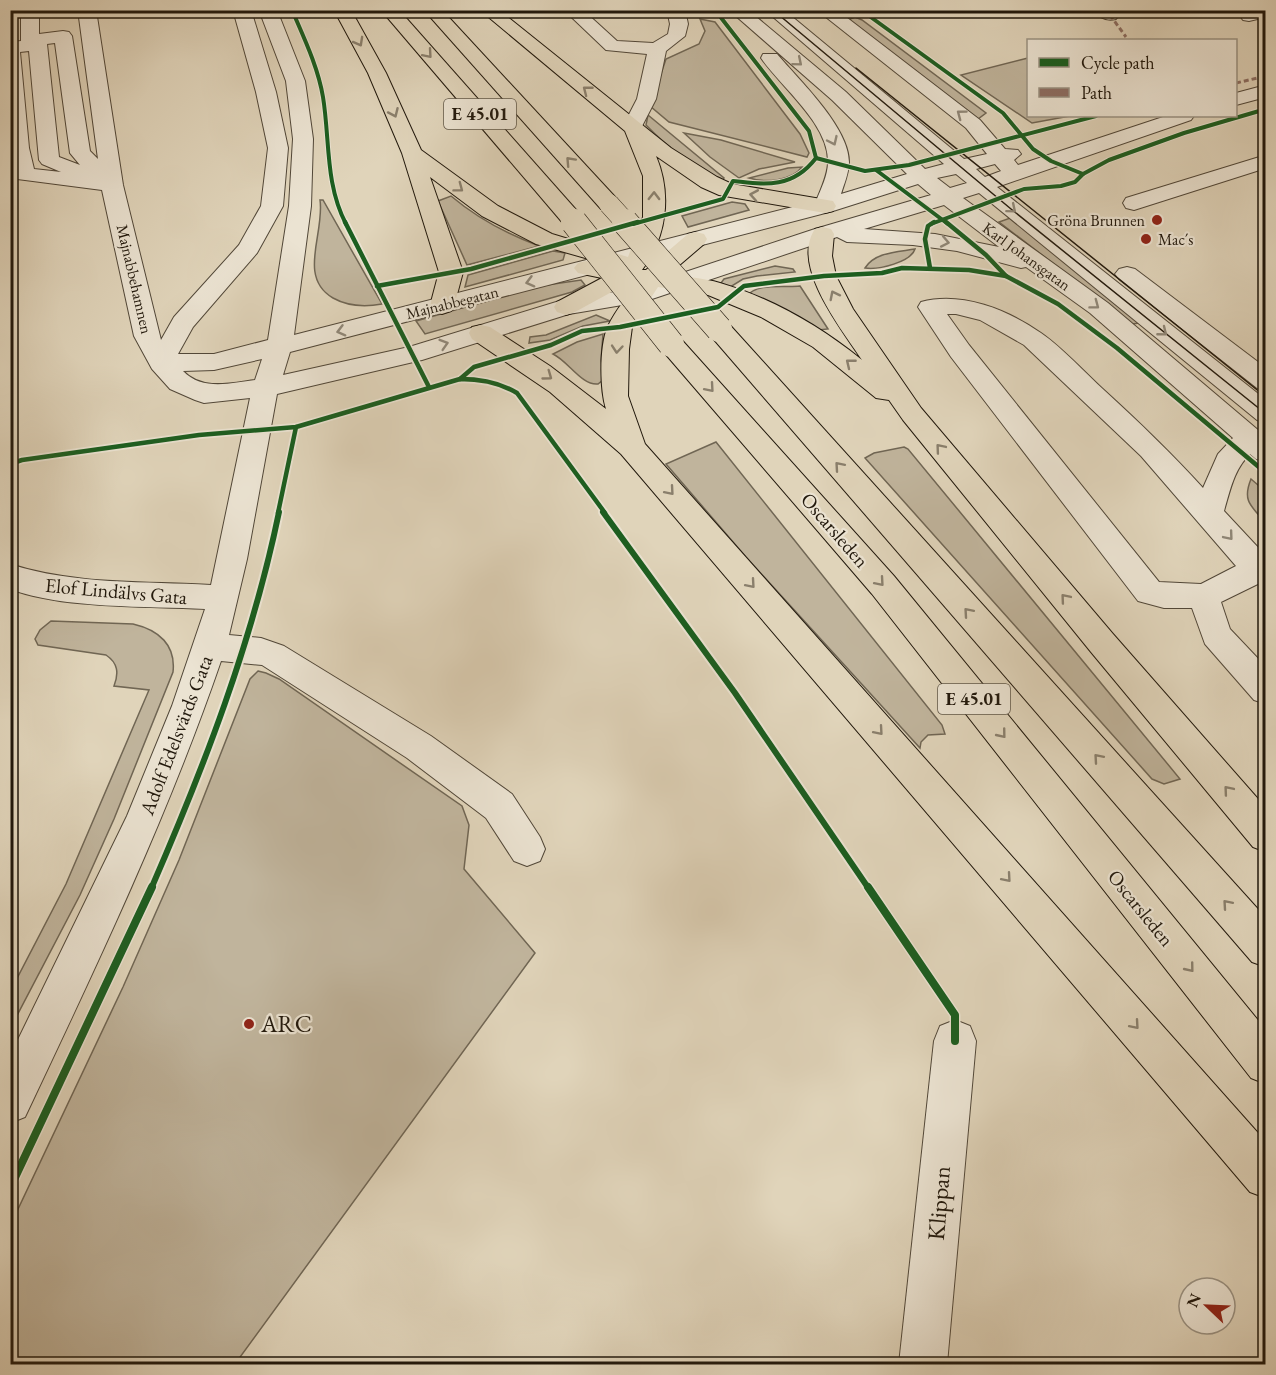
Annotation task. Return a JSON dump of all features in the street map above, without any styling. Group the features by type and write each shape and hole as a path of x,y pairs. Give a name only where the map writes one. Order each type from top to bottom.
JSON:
{"highway":[{"path":"342,10 377,73 412,153 451,272 442,306"},
{"name":"Oscarsleden","path":"389,10 570,217 671,344 883,585 1266,1063"},
{"name":"E 45.01","path":"432,10 609,204 1266,948"},
{"path":"488,10 686,168 727,190 825,206"},
{"path":"631,447 615,396 616,349 620,327 645,271 654,217 654,176 633,126"},
{"path":"412,153 490,212 544,239 645,271 711,288 770,312 822,340 912,414"},
{"path":"823,234 820,256 827,282 842,310 912,414 1102,643 1266,835"},
{"path":"586,268 645,271 696,239"},
{"path":"481,333 519,355 581,400 631,447 1266,1176"}],"street":[{"path":"30,10 41,37 63,156 112,185"},
{"name":"Majnabbehamnen","path":"87,10 112,185 146,336 161,363 179,383 204,394 265,388"},
{"path":"161,363 183,323 249,248 272,206 278,148 261,71 242,10"},
{"path":"268,10 292,68 305,139 302,188 279,347"},
{"path":"572,10 612,46 657,49 676,36 679,24 676,10"},
{"name":"Karl Johansgatan","path":"736,10 839,96 921,176 946,197 1099,308 1261,444"},
{"name":"Karl Johansgatan","path":"736,10 748,32 827,128 837,146 839,160 825,206"},
{"path":"773,10 967,164 998,173 1266,382"},
{"path":"786,10 967,164 998,173 1181,117"},
{"path":"825,10 973,124 1020,216 1266,414"},
{"path":"41,37 34,165 112,185"},
{"path":"633,126 642,114 654,76 657,49"},
{"path":"1240,97 1266,91"},
{"path":"1240,97 1266,110"},
{"path":"998,173 1167,117"},
{"path":"10,159 17,180 112,185"},
{"path":"1134,203 1266,161"},
{"path":"696,239 825,206 967,164"},
{"name":"Majnabbegatan","path":"265,388 413,354 567,307 645,271 712,272 823,234 946,197 998,173"},
{"name":"Majnabbegatan","path":"823,234 925,239 1000,254 1048,271"},
{"name":"Majnabbegatan","path":"161,363 214,362 586,268"},
{"path":"956,306 988,314 1033,339 1150,449 1209,513 1261,569 1204,596 1164,596 1149,592 960,351 930,307 956,306"},
{"name":"Adolf Edelsvärds Gata","path":"10,1102 144,819 210,647 224,598 265,388 279,347"},
{"path":"1209,513 1223,470 1237,449 1261,444"},
{"name":"Elof Lindälvs Gata","path":"10,576 26,582 66,589 224,598"},
{"path":"1204,596 1216,635 1266,690"},
{"path":"210,647 261,651 273,655 419,747 499,806 527,849"},
{"name":"Klippan","path":"923,1365 955,1041"}],"shaded area":[{"path":"855,17 986,113 978,119 848,20"},
{"path":"700,19 715,22 800,134 809,153 807,157 669,122 650,106 666,59 699,44 705,31"},
{"path":"1027,58 1027,117 1065,117 1032,123 961,75"},
{"path":"648,115 724,178 723,180 692,163 663,141 646,125"},
{"path":"684,133 721,140 795,162 759,169 739,178 710,157"},
{"path":"802,167 798,172 778,180 749,178 788,168"},
{"path":"451,196 493,225 539,246 467,265 438,201"},
{"path":"320,200 323,200 382,304 351,305 333,298 322,289 316,278 314,266 321,213"},
{"path":"732,202 745,204 749,210 688,227 682,216"},
{"path":"1013,217 1140,323 1132,324 999,222"},
{"path":"915,249 907,258 894,264 865,268 881,256"},
{"path":"553,251 565,253 563,260 465,287 468,275"},
{"path":"775,266 793,269 795,272 743,279 727,289 718,287 724,279"},
{"path":"581,280 585,285 572,292 425,334 416,321 540,286"},
{"path":"800,286 828,329 818,330 746,297 751,292 764,287"},
{"path":"596,315 610,321 583,326 550,340 529,343 530,337 546,335"},
{"path":"603,334 601,360 603,380 598,384 586,381 553,354 577,342"},
{"path":"716,442 942,725 945,734 928,735 921,742 920,748 746,557 666,464"},
{"path":"904,447 1180,779 1164,784 1152,779 865,458 874,453"},
{"path":"1251,479 1265,491 1265,522 1249,503 1247,493"},
{"path":"51,621 133,624 151,630 169,647 172,654 173,672 114,819 80,895 11,1027 11,990 66,884 149,690 114,686 117,677 116,669 113,661 106,655 38,645 35,639 40,630"},
{"path":"258,671 279,679 462,806 469,825 464,869 535,953 235,1364 11,1364 11,1224 123,987 179,860 250,679"}],"tram line":[{"path":"773,10 1011,209 1266,414"},
{"path":"856,68 1266,397"}],"marked path":[{"path":"1110,15 1126,37"},
{"path":"1237,83 1266,76"}],"cycle path":[{"path":"292,10 309,51 323,96 331,182 342,217 429,387"},
{"path":"377,286 471,269 723,199 733,181 779,183 790,180 808,168 816,158 809,131 715,10"},
{"path":"861,10 1003,113 1033,149 1051,161 1083,174"},
{"path":"930,268 925,239 928,226 940,219 1024,189 1061,186 1075,182 1083,174 1109,160 1184,133 1266,109"},
{"path":"816,158 865,171 909,165 1092,117"},
{"path":"876,170 968,239 1000,267 1006,276"},
{"path":"460,379 474,367 551,345 582,331 620,327 718,307 744,286 824,276 882,273 902,268 969,270 1006,276 1058,304 1117,348 1266,473"},
{"path":"10,464 22,460 199,435 296,427 460,379 490,381 517,393 735,693 955,1015 955,1041"},
{"path":"10,1188 113,975 177,830 206,757 233,683 256,608 273,541 296,427"}],"place":[{"name":"Gröna Brunnen","path":"1157,220"},
{"name":"Mac´s","path":"1146,239"},
{"name":"ARC","path":"249,1024"}]}
